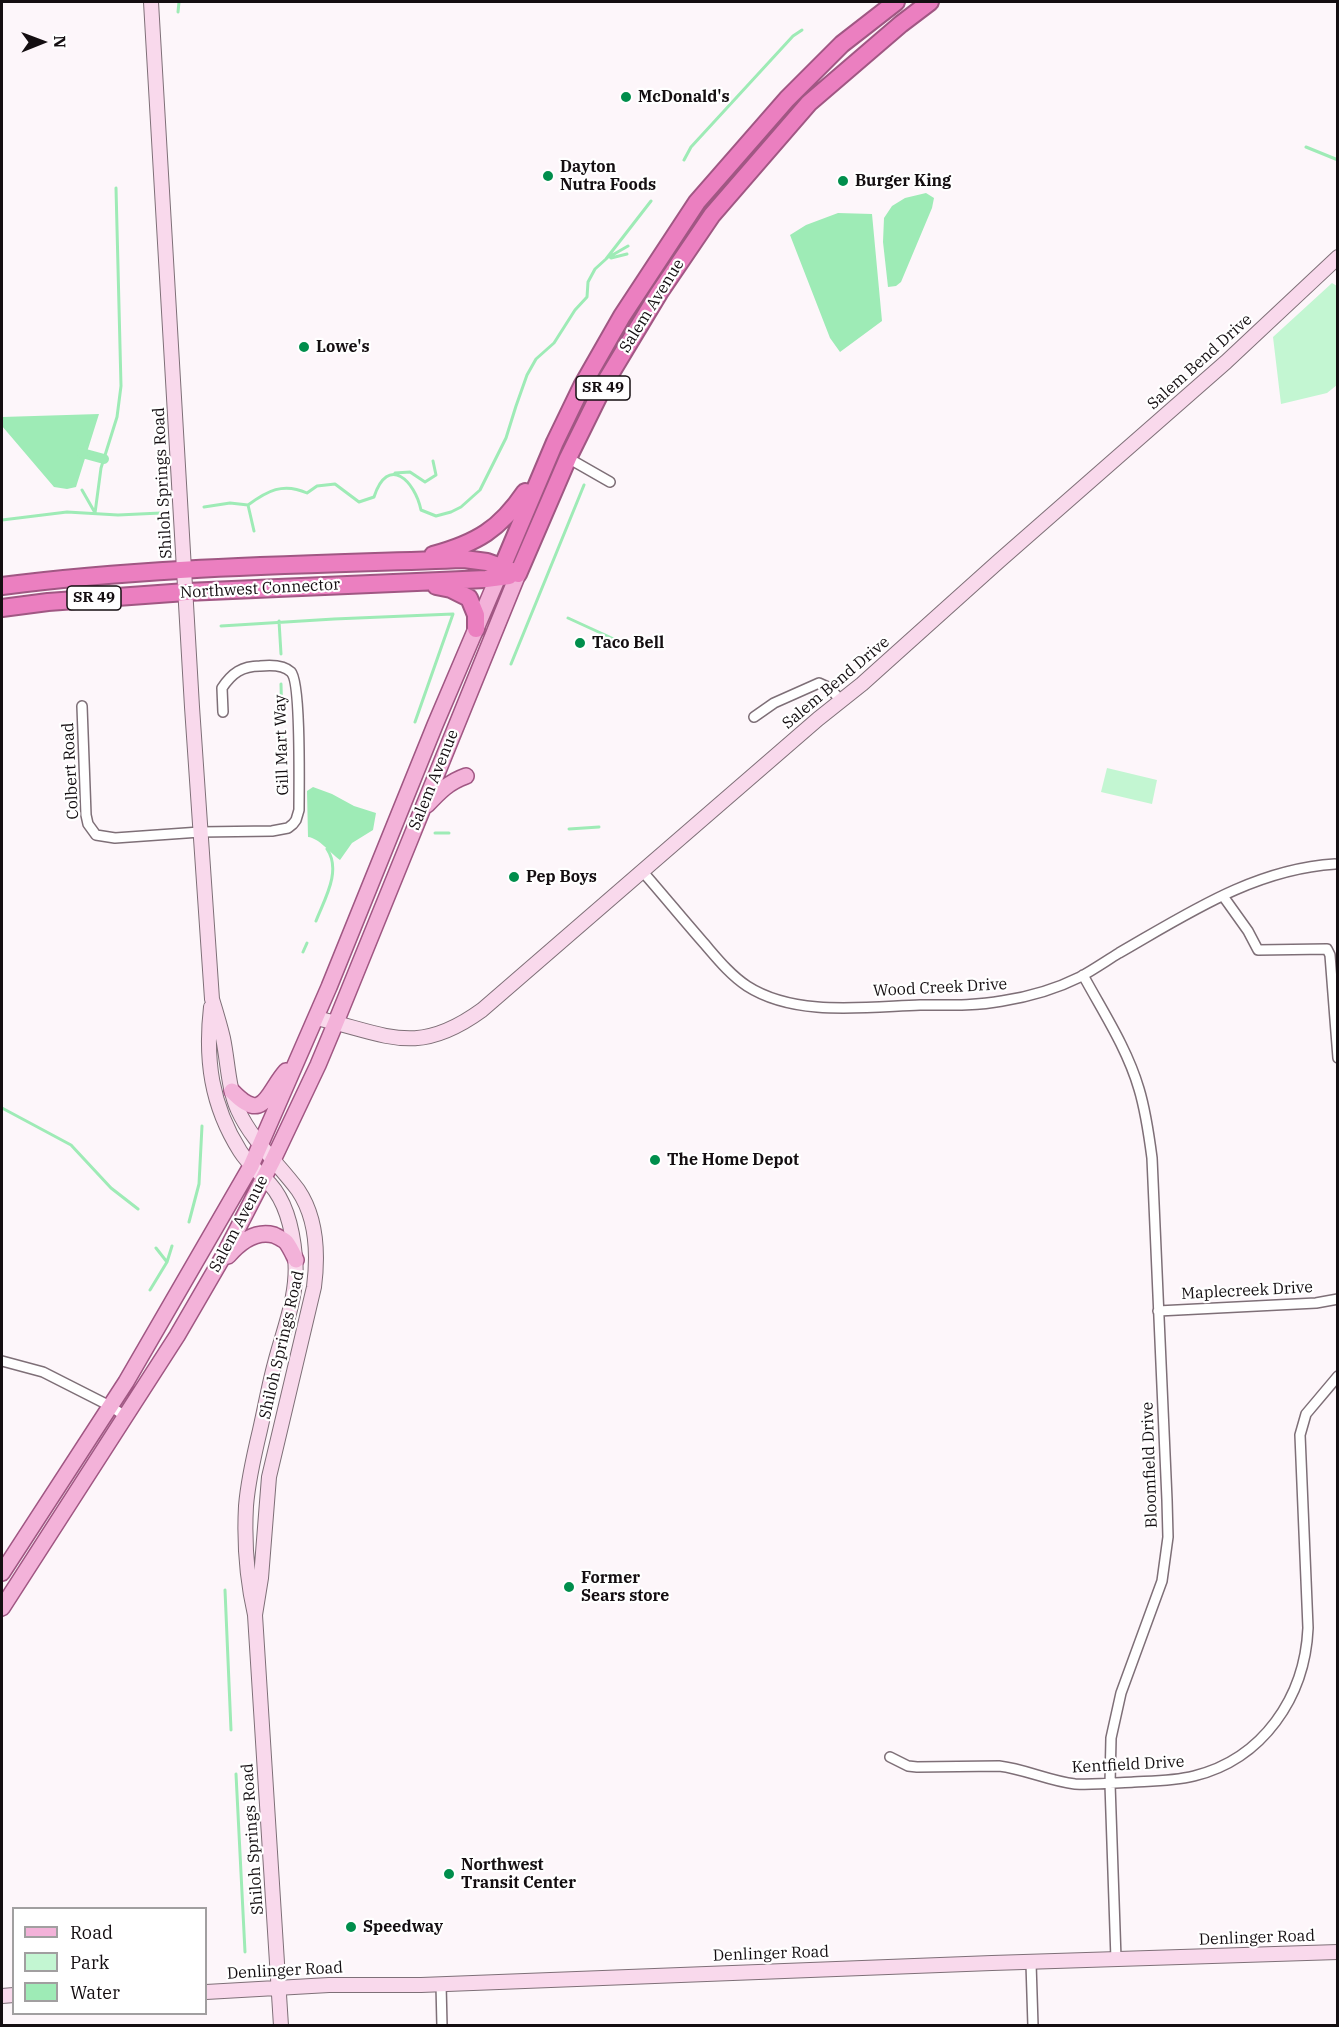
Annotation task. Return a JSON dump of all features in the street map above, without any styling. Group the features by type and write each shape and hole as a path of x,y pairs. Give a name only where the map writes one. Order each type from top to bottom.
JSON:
{"highway":[{"name":"Salem Avenue","path":"500,572 555,442 582,386 622,316 697,202 779,108 842,44 896,2"},
{"name":"Salem Avenue","path":"518,574 568,458 606,381 659,293 712,215 809,103 930,2"},
{"path":"712,215 718,196 767,136 779,108"},
{"path":"637,329 666,264 695,221 697,202"},
{"name":"SR 49","path":"407,562 471,542 495,528 509,515 555,442"},
{"path":"407,562 464,559 487,562 500,572 518,574"},
{"name":"Northwest Connector","path":"185,571 407,562"},
{"name":"SR 49","path":"2,586 45,580 185,571"},
{"name":"Northwest Connector","path":"2,608 48,602 186,592 415,582 500,572"},
{"path":"415,582 451,589 470,598 476,615 476,629"}],"main road":[{"name":"Salem Avenue","path":"2,1573 161,1325 251,1166 316,1018 500,572"},
{"name":"Salem Avenue","path":"2,1608 177,1336 213,1274 273,1160 336,1022 518,574"},
{"path":"421,811 445,786 466,776"},
{"path":"232,1091 242,1102 255,1106 261,1104 300,1056"},
{"path":"213,1274 234,1249 248,1238 258,1234 268,1234 286,1241 296,1260"},
{"path":"125,1416 134,1390 147,1369 161,1325"}],"street":[{"name":"Shiloh Springs Road","path":"151,2 212,999 208,1037 211,1081 217,1106 240,1152 272,1186 289,1222 296,1260 296,1279 292,1301 274,1365 252,1465 246,1507 248,1582 255,1615 281,2025"},
{"name":"Salem Bend Drive","path":"316,1018 370,1033 405,1039 447,1032 483,1010 583,921 643,872 818,719 862,684 1226,362 1338,257"},
{"path":"568,458 610,482"},
{"name":"Gill Mart Way","path":"200,832 283,829 296,820 299,810 297,700 292,673 279,667 267,666 252,666 236,671 222,688 224,712"},
{"path":"754,717 774,703 819,683 830,688 841,701"},
{"name":"Colbert Road","path":"82,706 86,815 91,830 100,837 115,838 200,832"},
{"name":"Wood Creek Drive","path":"643,872 734,976 758,992 787,1003 810,1007 845,1007 990,1003 1040,993 1083,975 1223,896 1276,873 1335,864"},
{"path":"1223,896 1248,931 1258,950 1327,949 1330,955 1338,1058"},
{"name":"Bloomfield Drive","path":"1083,975 1120,1042 1139,1087 1144,1107 1152,1158 1167,1500 1168,1537 1165,1563 1153,1609 1116,1709 1109,1755 1116,1959"},
{"name":"Shiloh Springs Road","path":"212,999 223,1036 232,1091 237,1107 249,1131 299,1192 307,1209 316,1245 317,1264 312,1298 269,1477 261,1578 255,1615"},
{"name":"Maplecreek Drive","path":"1158,1311 1316,1303 1338,1299"},
{"path":"2,1361 43,1372 125,1416"},
{"name":"Kentfield Drive","path":"890,1757 908,1766 999,1766 1063,1782 1110,1784 1192,1777 1229,1764 1247,1751 1266,1734 1290,1701 1305,1657 1308,1628 1300,1436 1306,1414 1338,1376"},
{"name":"Denlinger Road","path":"207,1992 279,1987 441,1984 1338,1952"},
{"path":"1031,1963 1033,2025"},
{"path":"441,1984 442,2025"}],"green space":[{"path":"1332,283 1337,286 1337,385 1327,393 1281,404 1273,337"},
{"path":"1107,768 1157,780 1152,804 1101,792"}],"water":[{"path":"926,193 934,198 932,208 901,282 896,286 888,287 883,242 884,218 892,206 905,198"},
{"path":"838,213 872,214 882,321 840,352 830,338 790,235 806,225"},
{"path":"99,414 76,487 67,489 54,487 2,426 2,417"},
{"path":"313,787 354,806 376,813 373,830 352,843 340,860 320,843 308,837 307,791"}],"waterway":[{"path":"178,12 179,2"},
{"path":"684,160 691,147 793,36 802,30"},
{"path":"1306,147 1338,160"},
{"path":"95,513 101,468 117,417 121,386 116,188"},
{"path":"204,507 230,503 248,505 269,492 283,488 307,493 317,486 335,484 359,502 374,497 386,477 393,475 400,476 407,482 418,499 421,510 436,516 461,507 480,490 506,438 527,375 536,359 554,343 575,310 587,297 588,282 595,269 606,259 651,201"},
{"path":"609,257 628,246"},
{"path":"611,258 627,254"},
{"path":"82,453 104,459"},
{"path":"395,473 410,472 425,482 436,475 433,461"},
{"path":"511,664 584,485"},
{"path":"82,490 94,511"},
{"path":"248,505 254,531"},
{"path":"2,520 67,512 118,515 161,513"},
{"path":"221,626 453,614 415,722"},
{"path":"568,618 616,640"},
{"path":"279,621 281,654"},
{"path":"281,684 282,724"},
{"path":"282,737 284,746"},
{"path":"569,829 599,827"},
{"path":"435,833 449,833"},
{"path":"316,921 332,876 333,867 327,849"},
{"path":"303,952 307,943"},
{"path":"2,1108 71,1145 111,1188 138,1209"},
{"path":"189,1222 199,1184 202,1126"},
{"path":"150,1290 167,1262 172,1246"},
{"path":"156,1248 167,1262"},
{"path":"225,1590 231,1730"},
{"path":"236,1774 245,1952"}],"place":[{"name":"McDonald's","path":"626,97"},
{"name":"Dayton Nutra Foods","path":"548,176"},
{"name":"Burger King","path":"843,181"},
{"name":"Lowe's","path":"304,347"},
{"name":"Taco Bell","path":"580,643"},
{"name":"Pep Boys","path":"514,877"},
{"name":"The Home Depot","path":"655,1160"},
{"name":"Former Sears store","path":"569,1587"},
{"name":"Northwest Transit Center","path":"449,1874"},
{"name":"Speedway","path":"351,1927"}]}
